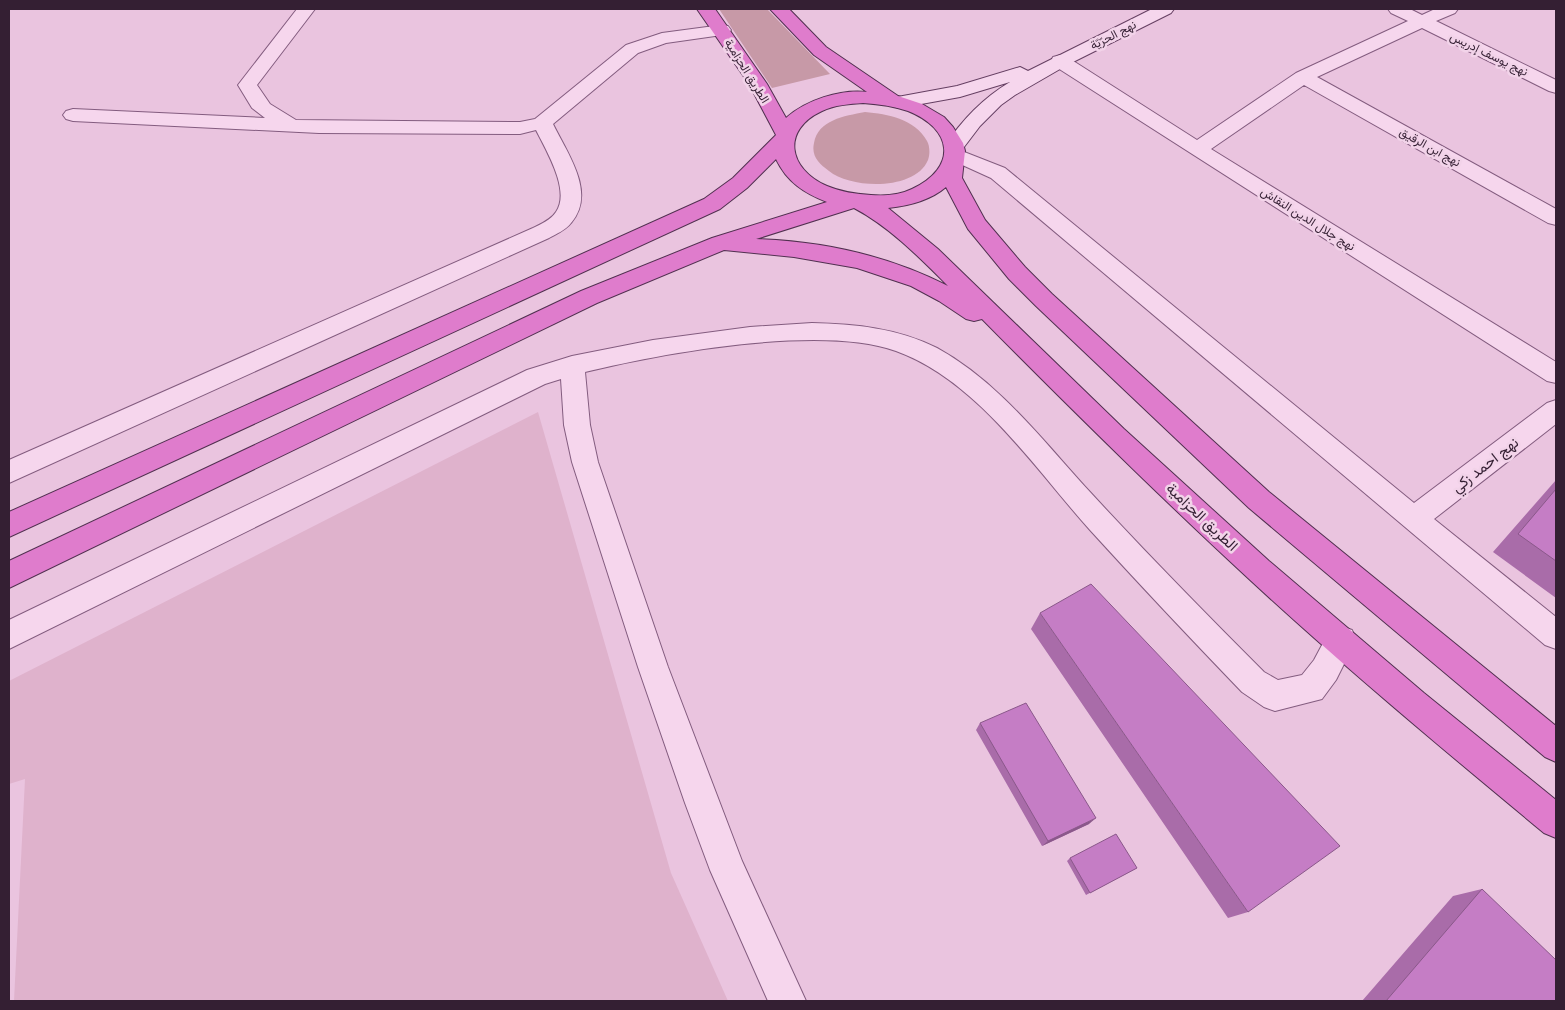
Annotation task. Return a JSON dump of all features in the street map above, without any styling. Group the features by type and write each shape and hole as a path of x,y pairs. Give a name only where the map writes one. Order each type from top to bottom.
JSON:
{"highway":[{"name":"الطريق الحزامية","path":"706,9 758,84 784,137 784,156 792,172 808,185 829,195 857,202 884,215 930,254 1045,367 1259,570 1413,704 1556,821"},
{"path":"779,9 820,51 895,101"},
{"path":"9,525 704,208 740,183 784,137 796,119 814,107 830,102 863,97 895,101 919,109 936,120 948,132 954,154 952,178 976,224 1017,273 1044,300 1259,500 1556,746"},
{"name":"الطريق الحزامية","path":"857,202 886,202 911,197 932,187 947,174 954,154"},
{"path":"9,575 589,297 676,260 769,225 857,202"},
{"path":"716,245 769,246 817,251 863,262 909,277 958,301 1045,367"}],"street":[{"path":"292,125 269,114 254,102 247,86 306,9"},
{"name":"نهج الحرّيّة","path":"1060,62 1165,9"},
{"name":"نهج يوسف إدريس","path":"1397,9 1556,87"},
{"path":"1196,149 1303,77 1449,9"},
{"path":"73,115 319,127 520,128 542,123 632,49 662,38 722,30"},
{"path":"895,101 960,91 1060,62"},
{"path":"1060,62 994,101 973,122 954,154 998,173 1414,520 1556,635"},
{"name":"نهج جلال الدين النقاش","path":"1060,62 1556,374"},
{"name":"نهج ابن الرقيق","path":"1303,77 1556,218"},
{"path":"9,472 532,237 563,219 572,205 571,187 542,123"},
{"path":"9,635 536,377 572,365 620,354 724,339 791,333 834,332 882,337 926,352 964,377 995,406 1143,569 1253,682 1275,696 1311,688 1325,670 1341,640"},
{"path":"572,365 577,425 585,462 672,722 699,797 739,894 787,1001"},
{"name":"نهج احمد زكي","path":"1414,520 1556,410"}],"shaded area":[{"path":"719,9 767,9 830,74 772,88"},
{"path":"865,112 883,114 900,119 915,127 922,134 928,143 929,153 928,160 921,170 897,182 867,184 839,177 819,162 813,148 816,135 821,129 833,120"},
{"path":"538,412 671,873 728,1001 14,1001 25,779 9,784 9,681"}],"building":[{"path":"1556,489 1556,561 1518,534"},
{"path":"1091,584 1340,846 1248,912 1040,613"},
{"path":"1026,703 1096,818 1048,841 980,723"},
{"path":"1116,834 1137,868 1090,893 1070,858"},
{"path":"1482,889 1556,960 1556,1001 1386,1001"}]}
